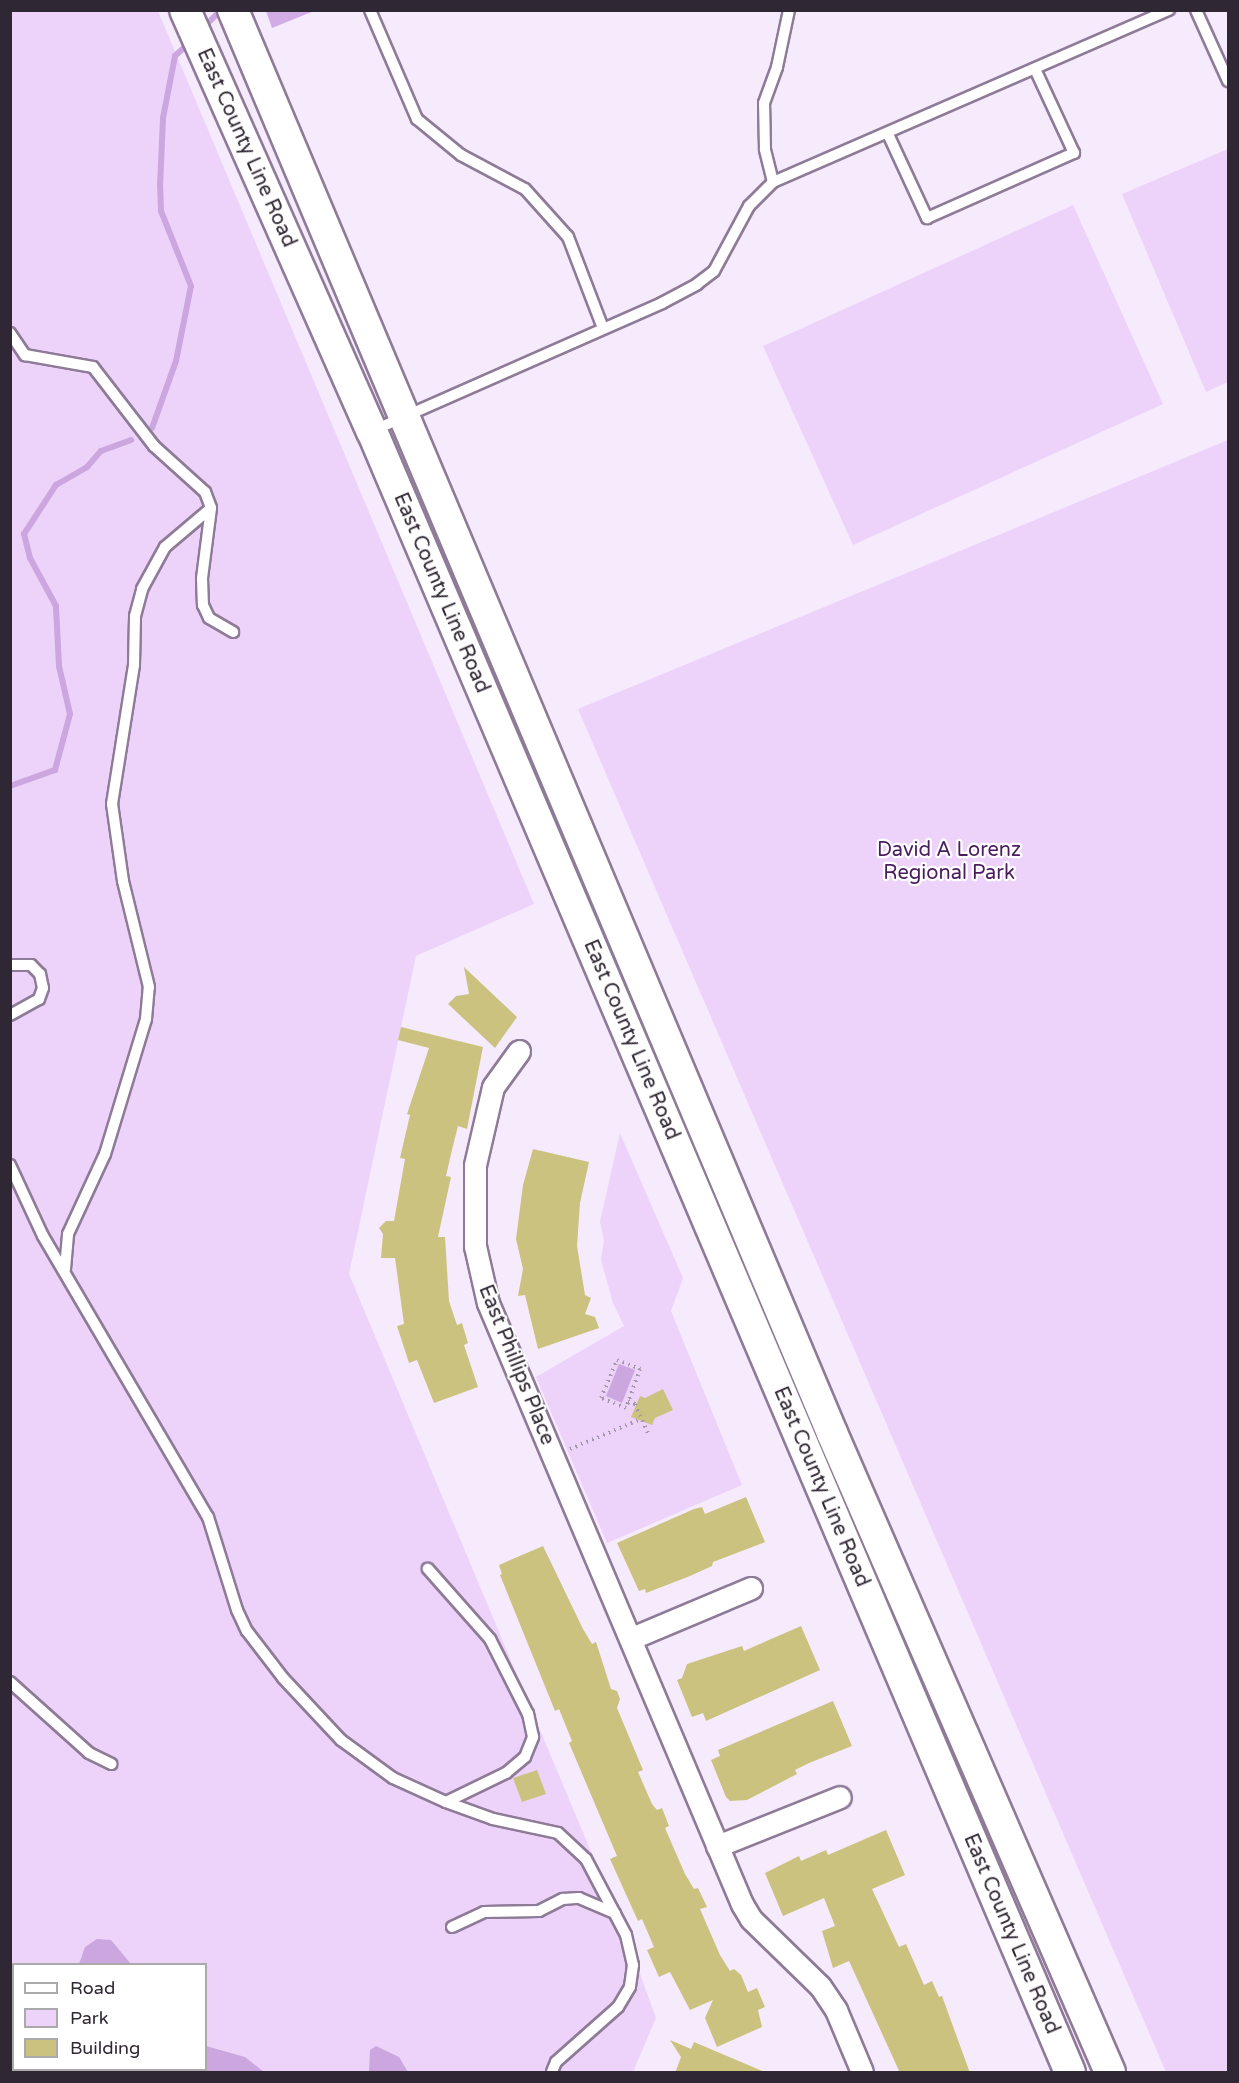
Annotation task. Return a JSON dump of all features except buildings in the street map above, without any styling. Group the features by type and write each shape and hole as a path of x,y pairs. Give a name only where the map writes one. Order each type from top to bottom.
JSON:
{"main road":[{"name":"East County Line Road","path":"185,10 372,431 1070,2073"},
{"name":"East County Line Road","path":"235,15 406,415 832,1434 1110,2073"}],"street":[{"name":"East Phillips Place","path":"519,1051 494,1087 480,1131 473,1223 488,1303 552,1457 632,1638 717,1846 751,1919 820,1986 836,2010 856,2071"},
{"path":"632,1638 751,1588"},
{"path":"717,1846 840,1797"}],"lane":[{"path":"370,10 417,119 461,155 525,189 568,237 603,328"},
{"path":"773,182 765,149 764,103 777,66 789,10"},
{"path":"372,431 662,303 714,271 749,206 773,182 1170,10"},
{"path":"1196,10 1228,81"},
{"path":"888,134 927,218 1074,153 1035,69"},
{"path":"10,333 25,355 93,367 154,446 194,478 205,492 211,508 202,578 203,605 209,618 233,632"},
{"path":"67,1278 63,1263 68,1234 105,1154 146,1019 149,987 123,881 112,804 134,664 135,616 142,589 165,547 211,508"},
{"path":"10,965 31,965 40,974 43,988 39,999 10,1015"},
{"path":"10,1166 67,1278 208,1517 237,1610 263,1654 341,1740 393,1778 446,1802 493,1819 558,1833 586,1859 626,1935 633,1965 630,1987 618,2007 554,2067 542,2073"},
{"path":"48,1242 61,1241 68,1234"},
{"path":"428,1569 490,1639 524,1705 533,1737 525,1757 506,1773 446,1802"},
{"path":"10,1682 89,1753 112,1764"},
{"path":"452,1927 484,1912 539,1911 563,1899 579,1898 616,1913"}],"path":[{"path":"617,1360 640,1370 628,1401 626,1408 601,1398 617,1360"},
{"path":"628,1401 635,1404 649,1436"},
{"path":"552,1457 641,1419"}],"green space":[{"path":"11,11 158,11 534,904 416,956 349,1274 626,1935 656,2018 633,2072 11,2072"},
{"path":"1228,149 1228,382 1206,392 1122,194"},
{"path":"1073,205 1163,404 853,545 763,346"},
{"name":"David A Lorenz Regional Park","path":"1228,440 1228,2072 1166,2072 578,709"},
{"path":"620,1133 683,1278 671,1311 742,1485 607,1543 536,1377 624,1326 613,1303 601,1260 604,1240 600,1222"}],"shaded area":[{"path":"266,10 314,11 272,28"},
{"path":"619,1364 635,1370 622,1403 606,1396"},
{"path":"97,1939 111,1940 130,1963 79,1963 85,1947"},
{"path":"207,2046 245,2057 264,2072 206,2071"},
{"path":"376,2046 399,2057 408,2072 369,2072 370,2050"}],"waterway":[{"path":"202,29 221,10"},
{"path":"152,428 176,361 191,286 161,211 160,187 163,118 175,56 189,43"},
{"path":"10,786 55,770 70,714 59,666 56,606 30,558 24,534 56,485 87,467 101,451 131,440"}]}
